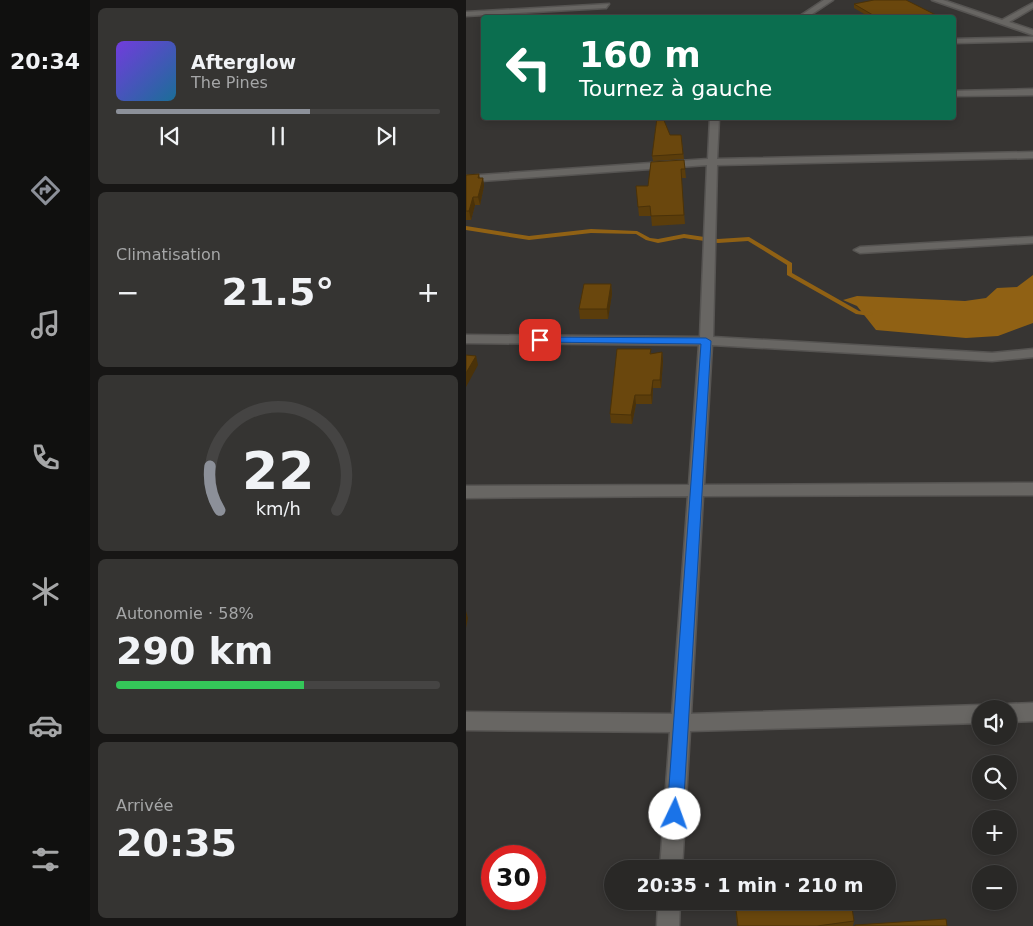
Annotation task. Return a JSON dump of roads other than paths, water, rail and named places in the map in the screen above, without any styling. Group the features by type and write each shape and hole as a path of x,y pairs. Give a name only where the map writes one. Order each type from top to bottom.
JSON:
{"street":[{"path":"805,15 829,0"},
{"path":"936,0 1033,33"},
{"path":"1003,23 1033,5"},
{"path":"466,14 606,6"},
{"path":"956,41 1033,40"},
{"path":"956,94 1033,92"},
{"path":"672,860 706,341 714,120"},
{"path":"466,179 712,162 1033,155"},
{"path":"860,250 1033,240"},
{"path":"466,339 706,341 992,357 1033,352"},
{"path":"466,492 1033,489"},
{"path":"1017,713 1033,712"},
{"path":"466,721 680,723 972,714"},
{"path":"668,926 669,910"}],"waterway":[{"path":"466,228 529,238 591,231 637,233 648,239 658,241 684,236 718,241 749,239 790,264 789,274 858,313 870,314"}]}
